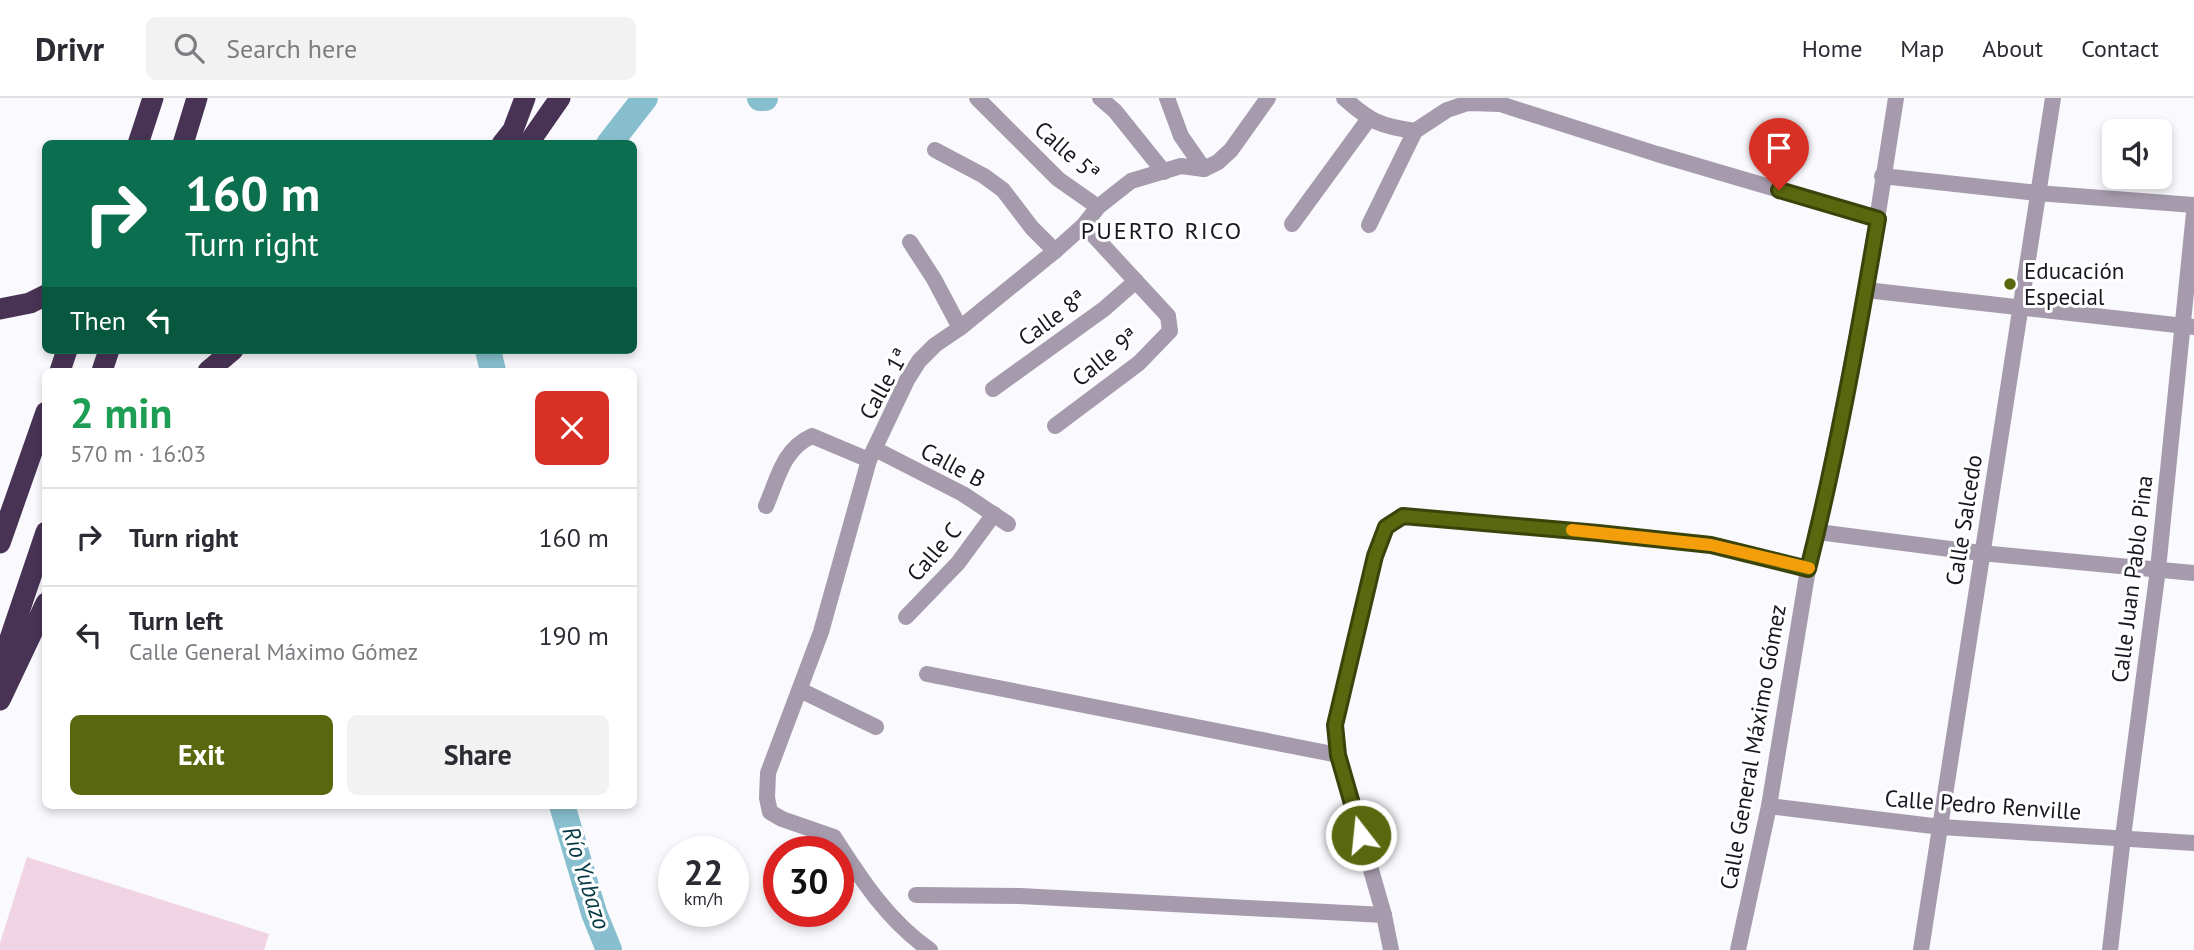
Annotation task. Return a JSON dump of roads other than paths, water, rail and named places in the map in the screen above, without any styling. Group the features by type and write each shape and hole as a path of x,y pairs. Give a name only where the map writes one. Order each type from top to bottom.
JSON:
{"highway":[{"path":"139,140 153,98"},
{"path":"184,140 198,98"},
{"path":"505,140 513,130 525,98"},
{"path":"531,140 560,98"},
{"path":"0,309 30,303 42,297"},
{"path":"212,368 228,354"},
{"path":"0,543 42,423"},
{"path":"0,668 42,543"},
{"path":"0,700 42,611"}],"street":[{"name":"Calle 5ª","path":"977,98 1058,179 1098,208"},
{"path":"1100,98 1115,111 1164,172"},
{"path":"1167,98 1181,136 1203,169 1218,162 1231,150 1268,98"},
{"path":"1345,98 1368,120 1391,128 1415,131"},
{"name":"Calle General Máximo Gómez","path":"1738,950 1769,806 1808,569 1866,290 1896,98"},
{"name":"Calle Salcedo","path":"1921,950 2053,98"},
{"path":"1369,225 1415,131 1447,110 1468,103 1500,104 1878,219"},
{"path":"1292,224 1368,120"},
{"path":"935,150 984,176 1003,190 1032,228 1055,251"},
{"name":"Calle 1ª","path":"930,950 915,940 873,895 851,867 834,837 782,820 769,812 766,798 768,773 821,632 872,455 907,380 919,361 935,345 1055,251 1084,225 1098,208 1131,181 1181,166 1203,169"},
{"path":"1882,176 2037,193 2194,205"},
{"name":"Calle Juan Pablo Pina","path":"2110,950 2188,327 2194,213"},
{"path":"1084,225 1136,281"},
{"path":"910,242 934,279 960,328"},
{"name":"Calle 9ª","path":"1055,426 1139,363 1170,331 1168,316 1136,281"},
{"name":"Calle 8ª","path":"993,389 1104,309 1136,281"},
{"path":"1866,290 2188,327"},
{"name":"Calle B","path":"766,506 790,451 800,441 812,436 872,455 964,494 1008,524"},
{"name":"Calle C","path":"906,617 958,563 994,514"},
{"path":"1391,950 1384,915 1338,755 1335,725 1375,556 1386,527 1403,516 1598,533 1711,545 1808,569"},
{"path":"1818,531 1982,553 2194,573"},
{"path":"927,674 1338,755"},
{"path":"800,690 876,727"},
{"name":"Calle Pedro Renville","path":"1769,806 1941,827 2194,843"},
{"path":"916,895 1020,896 1384,915"}],"waterway":[{"name":"Río Yubazo","path":"612,140 645,98"},
{"name":"Río Yubazo","path":"760,98 765,98"},
{"name":"Río Yubazo","path":"489,354 492,368"},
{"name":"Río Yubazo","path":"563,809 594,913 609,950"}],"place":[{"name":"Educación Especial","path":"2010,284"}],"district":[{"name":"PUERTO RICO","path":"1162,231"}]}
